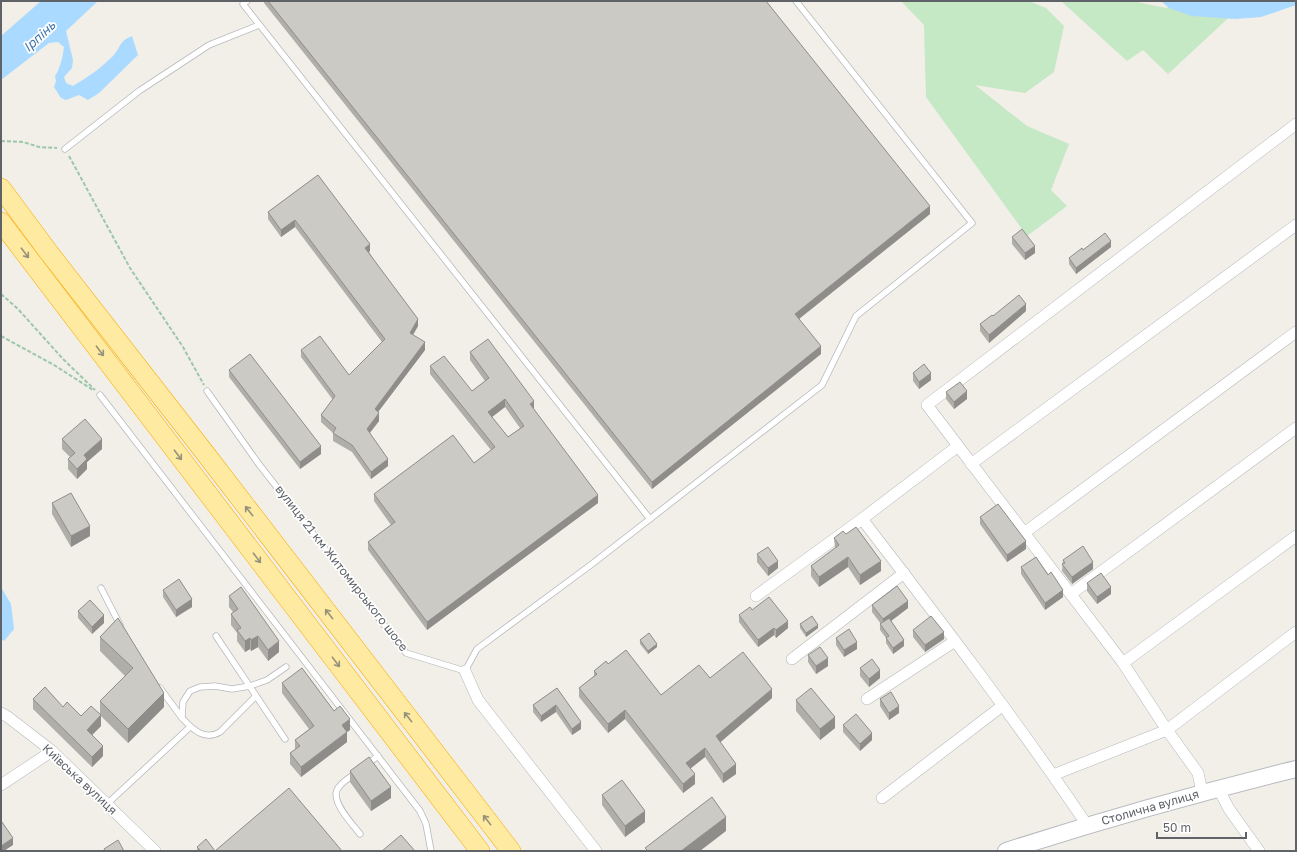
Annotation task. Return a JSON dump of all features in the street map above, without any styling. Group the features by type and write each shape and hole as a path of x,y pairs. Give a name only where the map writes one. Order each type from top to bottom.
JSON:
{"highway":[{"path":"1,188 50,254 511,851"},
{"path":"1,222 475,849"}],"main road":[{"name":"Столична вулиця","path":"1006,851 1087,825 1202,792 1296,769"}],"street":[{"path":"1202,792 1198,773 1167,730 1123,663 926,405 1296,124"},
{"path":"971,464 1296,224"},
{"path":"1024,533 1296,332"},
{"path":"1070,594 1296,428"},
{"path":"756,596 958,446"},
{"path":"862,518 955,641 1053,775 1087,825"},
{"path":"1123,663 1296,536"},
{"path":"792,659 904,573"},
{"path":"1053,775 1167,730 1296,632"},
{"path":"867,699 955,641"},
{"path":"465,671 478,700 596,851"},
{"path":"882,798 1002,706"},
{"name":"Київська вулиця","path":"1,713 52,751 155,851"},
{"path":"1,785 52,751"},
{"path":"1218,788 1229,809 1255,850"}],"lane":[{"path":"247,1 243,4 259,25 650,519"},
{"path":"465,671 477,649 592,564 822,385 856,316 972,223 796,1"},
{"path":"65,149 139,91 209,45 259,25"},
{"name":"вулиця 21 км Житомирського шосе","path":"207,391 258,463 406,653 465,671"},
{"path":"100,395 420,811 426,824 431,851"},
{"path":"101,588 123,632"},
{"path":"216,636 285,738"},
{"path":"182,718 183,702 190,691 200,687 215,686 232,689 250,686 267,680 286,667"},
{"path":"154,680 190,727 206,736 214,736 220,732 256,696"},
{"path":"107,804 190,727"},
{"path":"360,834 339,806 335,798 336,791 341,784 378,756"}],"path":[{"path":"1,140 23,142 39,147 65,149 130,268 183,347 207,391"},
{"path":"1,294 18,310 63,359 100,395"},
{"path":"1,336 54,365 100,395"}],"green space":[{"path":"901,1 1029,1 1046,8 1064,26 1054,72 1025,93 975,85 1027,126 1069,144 1051,190 1067,206 1027,236 926,97 924,25"},
{"path":"1061,1 1132,1 1166,8 1183,1 1215,1 1239,8 1168,74 1143,50 1127,61"}],"water":[{"name":"Ірпінь","path":"41,1 98,1 66,31 73,60 72,68 64,77 66,83 73,86 89,76 116,53 125,40 132,36 138,55 99,93 88,100 79,95 66,100 61,98 54,87 56,81 55,76 61,62 64,47 58,42 49,43 1,80 1,36"},
{"path":"1161,1 1296,1 1296,5 1261,17 1235,19 1192,16 1169,8"},
{"path":"1,587 11,604 14,629 4,641 1,639"}],"building":[{"path":"268,1 766,1 930,206 795,314 821,346 652,482"},
{"path":"318,175 370,244 365,248 418,319 410,333 425,342 375,409 379,413 367,429 388,459 371,472 352,445 333,433 336,428 321,415 335,396 301,350 320,336 349,375 385,339 295,220 281,230 268,212"},
{"path":"1022,229 1035,246 1025,253 1012,237"},
{"path":"1105,233 1111,241 1076,268 1069,258 1082,248 1083,250"},
{"path":"1019,295 1026,304 989,335 980,324 992,315 993,316"},
{"path":"488,339 534,401 530,404 598,495 427,622 368,542 395,522 374,494 453,435 474,463 495,447 430,366 444,356 472,391 489,378 470,352","holes":["505,399 524,426 508,437 488,412"]},
{"path":"250,354 321,446 300,462 229,370"},
{"path":"924,364 931,373 919,382 913,373"},
{"path":"960,382 967,391 954,402 946,392"},
{"path":"85,419 102,439 84,455 87,459 77,469 68,459 75,453 62,439"},
{"path":"71,493 90,526 71,536 52,503"},
{"path":"998,504 1026,541 1007,555 980,517"},
{"path":"856,527 881,561 860,575 848,557 819,577 811,566 839,545 834,538 843,531 846,534"},
{"path":"1083,546 1093,562 1072,577 1062,564 1065,563 1063,560"},
{"path":"768,547 778,561 768,568 757,554"},
{"path":"1036,557 1048,575 1051,572 1063,590 1045,603 1021,567"},
{"path":"1101,573 1111,587 1097,597 1087,583"},
{"path":"179,579 192,599 176,610 163,590"},
{"path":"897,586 908,601 883,619 872,605"},
{"path":"241,587 279,641 268,650 258,636 251,640 250,638 245,641 237,630 241,628 231,614 238,609 229,596"},
{"path":"769,597 788,621 776,630 774,628 758,640 739,615 750,607 752,610"},
{"path":"90,600 104,615 92,627 78,611"},
{"path":"812,616 818,625 806,633 800,624"},
{"path":"931,616 944,632 925,645 913,630"},
{"path":"118,618 164,693 128,729 100,701 133,668 100,637"},
{"path":"889,618 904,640 893,648 886,638 889,636 880,624"},
{"path":"849,629 857,642 844,650 836,638"},
{"path":"649,633 657,644 648,651 640,640"},
{"path":"820,647 828,658 816,666 808,655"},
{"path":"626,650 661,695 699,665 710,678 743,652 772,689 716,736 736,764 723,774 705,748 686,763 695,774 683,784 625,710 608,724 579,688 597,674 594,671 606,661 608,664"},
{"path":"872,659 880,670 869,679 860,668"},
{"path":"302,668 334,711 340,706 350,719 342,725 347,732 301,767 290,753 300,746 295,740 314,726 282,683"},
{"path":"45,687 63,707 67,702 81,716 91,706 101,715 87,730 103,746 92,757 33,699"},
{"path":"557,688 581,722 572,729 556,705 541,716 533,705"},
{"path":"811,688 835,717 820,729 796,700"},
{"path":"891,692 899,706 889,713 880,699"},
{"path":"856,714 872,733 860,744 843,725"},
{"path":"369,757 391,787 371,801 350,771"},
{"path":"622,780 645,811 625,826 602,795"},
{"path":"289,788 342,851 215,851"},
{"path":"712,797 726,817 681,851 648,851 645,848"},
{"path":"2,822 13,838 1,846 1,823"},
{"path":"401,835 415,851 382,851"},
{"path":"206,839 215,851 201,851 197,847"},
{"path":"118,840 124,851 105,851 104,849"}]}
